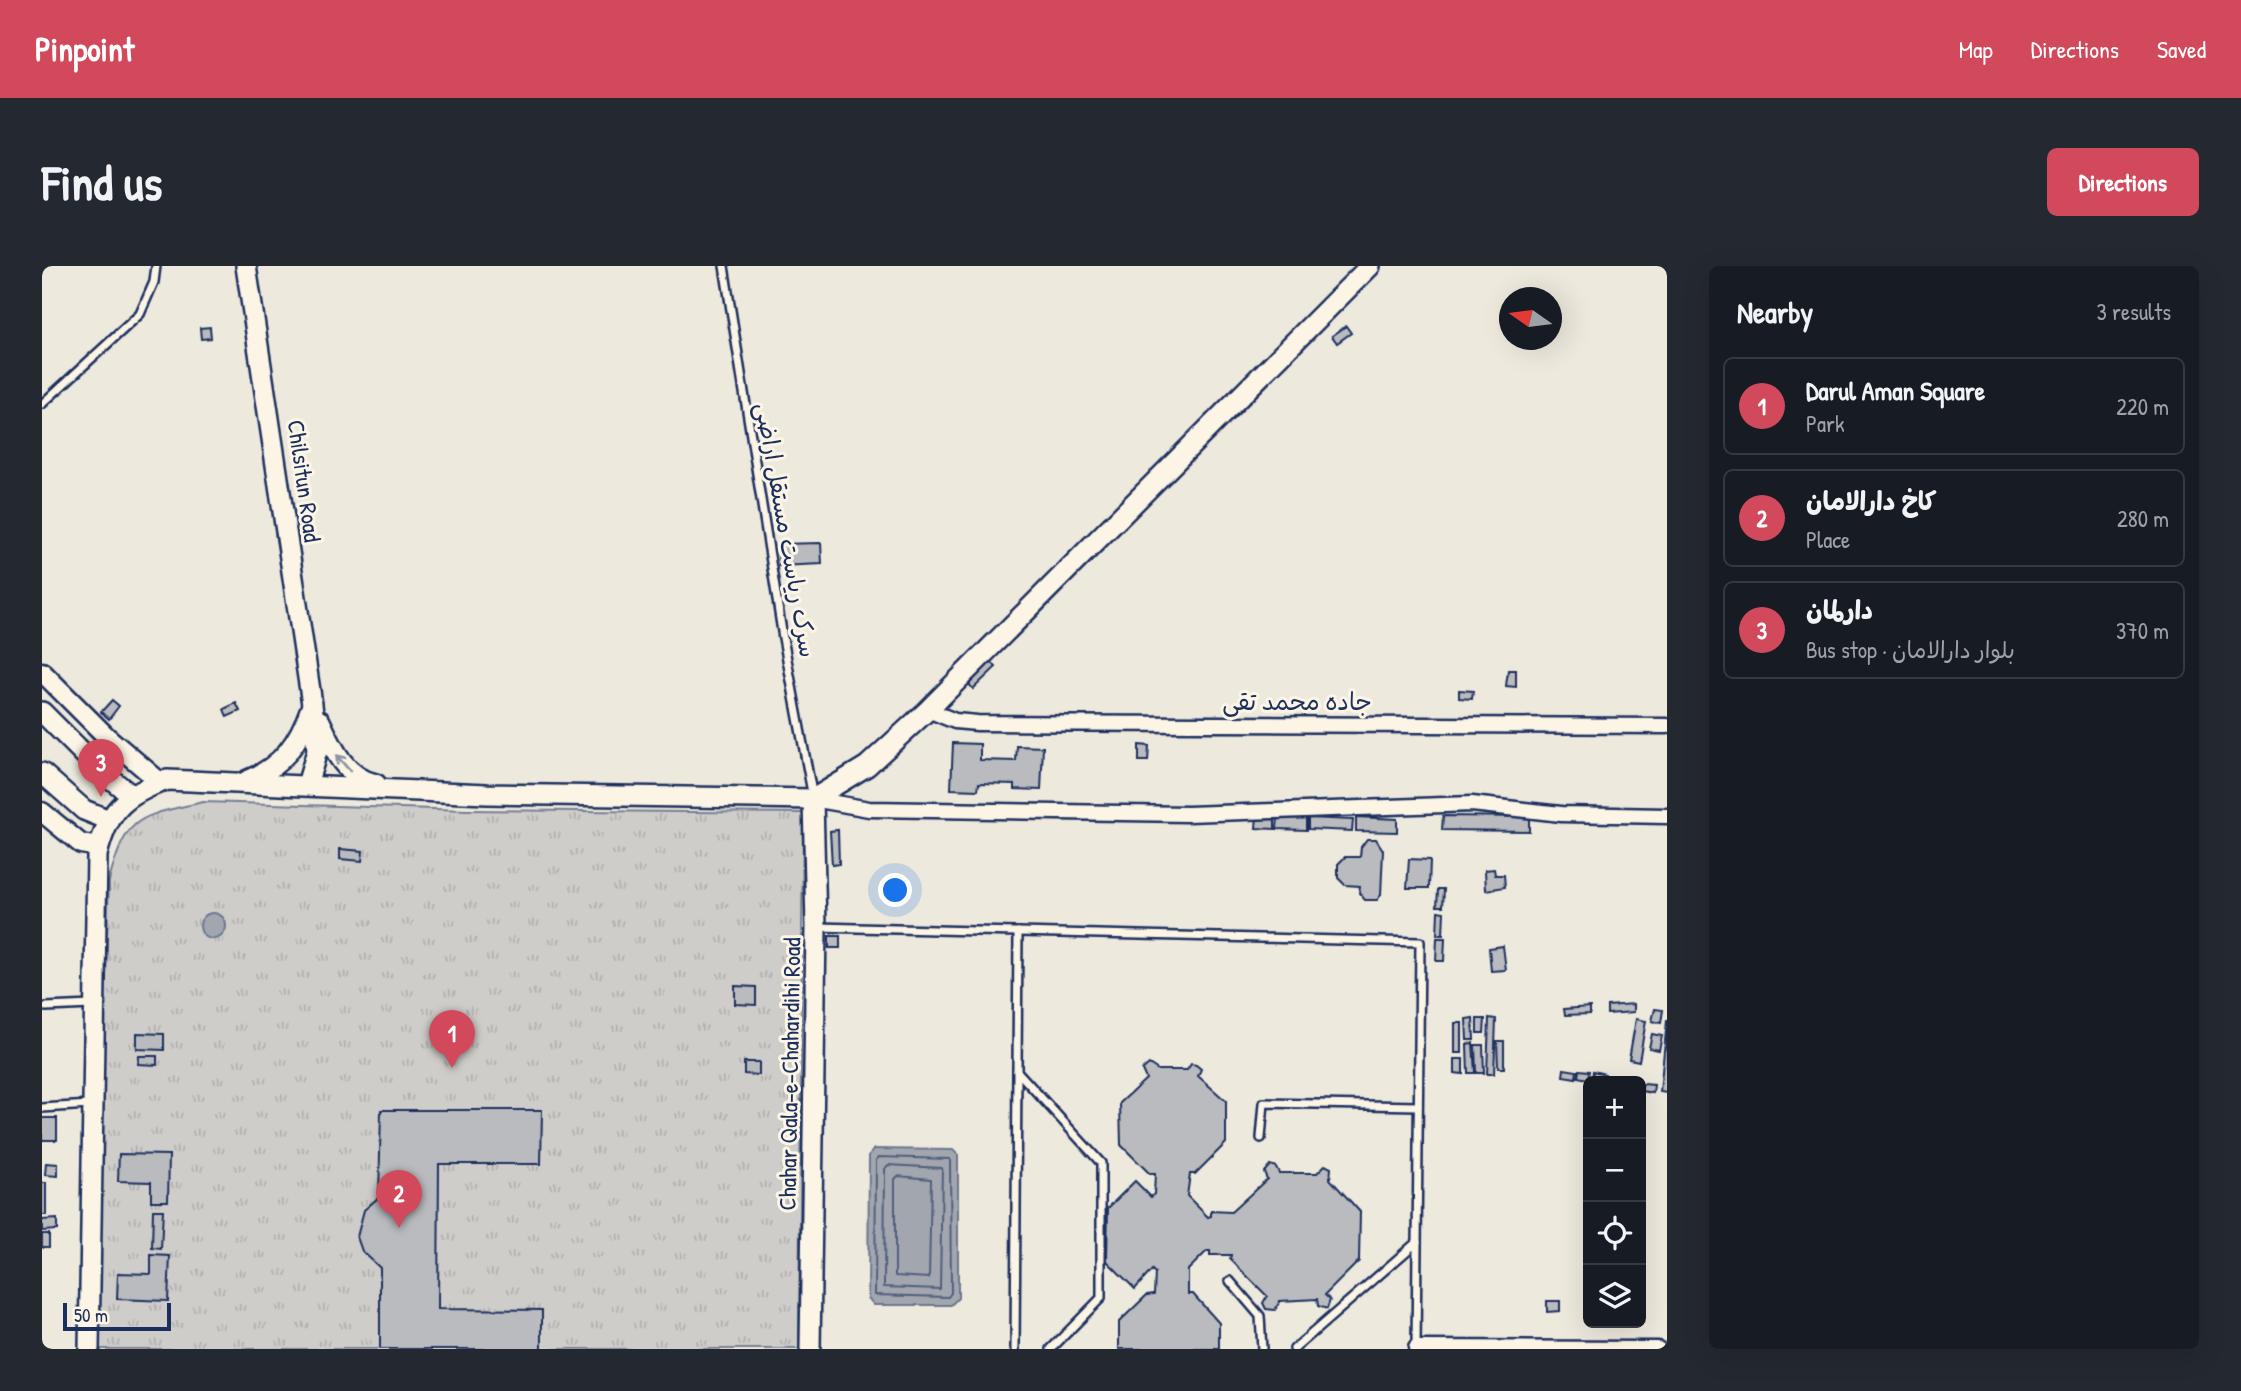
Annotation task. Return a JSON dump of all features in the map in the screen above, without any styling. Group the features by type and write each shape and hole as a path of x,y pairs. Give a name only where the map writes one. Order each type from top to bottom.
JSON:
{"main road":[{"name":"Chilsitun Road","path":"246,266 312,704"},
{"path":"89,1349 99,847 109,820 131,795 160,782 243,782 402,790 813,799 867,765 928,710 1370,266"},
{"path":"243,782 265,774 281,761 300,734 312,704"},
{"path":"307,785 317,751 312,704"},
{"path":"312,704 334,752 352,772 369,783 402,790"},
{"path":"42,712 102,771 131,795"},
{"path":"42,773 84,810 109,820"},
{"name":"Chahar Qala-e-Chahardihi Road","path":"810,1349 816,927 813,799"}],"street":[{"path":"42,672 106,736 160,782"},
{"name":"جاده محمد تقی","path":"928,710 954,721 977,723 1667,726"},
{"path":"813,799 869,809 1188,814 1472,804 1561,814 1667,816"},
{"path":"42,812 81,844 99,847"},
{"path":"1416,1348 1658,1349"}],"lane":[{"path":"42,404 140,314 154,282 156,266"},
{"name":"سرک ریاست مستقل اراضی","path":"724,266 783,638 813,799"},
{"path":"816,927 1420,943 1416,1348"},
{"path":"1015,1349 1018,932"},
{"path":"46,1007 96,1005"},
{"path":"1017,1070 1101,1163 1101,1298 1051,1349"},
{"path":"1261,1138 1264,1103 1418,1106"},
{"path":"42,1108 94,1104"},
{"path":"1294,1349 1417,1242"},
{"path":"1230,1281 1260,1316 1262,1349"}],"green space":[{"path":"203,802 467,810 803,813 799,1349 97,1349 96,1255 109,881 122,842 139,822 164,811"}],"water":[{"path":"213,913 222,917 226,926 222,935 213,939 204,935 200,926 204,917"},
{"path":"874,1149 953,1150 958,1155 958,1298 951,1305 874,1305 868,1298 869,1155"}],"building":[{"path":"1346,326 1351,333 1337,343 1332,336"},
{"path":"210,327 211,338 201,339 200,328"},
{"path":"821,543 822,564 779,566 778,544"},
{"path":"989,659 996,667 973,689 966,680"},
{"path":"1508,670 1516,670 1516,687 1506,686"},
{"path":"1459,690 1473,691 1472,699 1459,698"},
{"path":"112,700 119,706 109,719 101,712"},
{"path":"236,703 240,711 227,717 224,709"},
{"path":"953,743 980,744 980,760 1016,761 1017,746 1043,747 1041,790 1015,789 1015,784 979,783 978,790 951,789"},
{"path":"1139,745 1149,746 1148,761 1139,761"},
{"path":"1257,816 1275,817 1275,829 1256,828"},
{"path":"1443,816 1529,817 1529,831 1442,830"},
{"path":"1278,817 1306,818 1306,830 1277,829"},
{"path":"1356,817 1397,819 1397,832 1356,831"},
{"path":"1308,818 1353,820 1352,831 1308,829"},
{"path":"838,830 839,864 832,865 830,831"},
{"path":"1367,839 1376,839 1383,850 1381,895 1377,900 1365,900 1359,893 1360,886 1345,885 1338,878 1338,864 1345,857 1360,857 1361,847"},
{"path":"340,849 363,851 362,861 340,859"},
{"path":"1409,859 1430,860 1429,888 1407,888"},
{"path":"1494,869 1495,875 1504,875 1505,887 1486,890 1485,870"},
{"path":"1438,889 1444,889 1443,906 1437,906"},
{"path":"1438,911 1444,912 1443,935 1437,935"},
{"path":"829,936 840,936 840,948 829,948"},
{"path":"1437,938 1445,938 1444,961 1436,961"},
{"path":"1503,946 1506,970 1491,971 1489,948"},
{"path":"735,986 756,987 756,1005 735,1004"},
{"path":"1634,1004 1634,1012 1607,1014 1607,1006"},
{"path":"1590,1007 1590,1014 1565,1015 1564,1009"},
{"path":"1655,1009 1663,1010 1661,1023 1652,1021"},
{"path":"1473,1018 1474,1040 1467,1040 1466,1019"},
{"path":"1489,1018 1496,1019 1494,1074 1487,1074"},
{"path":"1477,1019 1485,1019 1484,1033 1477,1033"},
{"path":"1636,1019 1646,1021 1639,1061 1629,1059"},
{"path":"1667,1020 1667,1093 1660,1092"},
{"path":"1455,1023 1462,1023 1462,1053 1455,1053"},
{"path":"137,1033 164,1034 164,1050 137,1049"},
{"path":"1652,1034 1662,1036 1659,1050 1649,1048"},
{"path":"1497,1041 1504,1041 1504,1068 1498,1068"},
{"path":"1473,1043 1475,1073 1468,1073 1467,1044"},
{"path":"1475,1045 1483,1045 1484,1073 1476,1073"},
{"path":"139,1056 157,1056 157,1065 138,1064"},
{"path":"1455,1059 1463,1059 1463,1074 1455,1073"},
{"path":"744,1062 759,1062 759,1075 744,1074"},
{"path":"1149,1064 1158,1070 1187,1070 1191,1064 1196,1065 1201,1069 1198,1076 1226,1101 1226,1143 1195,1174 1190,1174 1187,1196 1208,1217 1211,1216 1211,1211 1231,1212 1267,1179 1264,1172 1270,1165 1276,1167 1279,1173 1317,1173 1325,1165 1331,1168 1330,1179 1360,1212 1359,1261 1325,1295 1330,1300 1327,1309 1318,1306 1317,1299 1280,1301 1275,1310 1266,1309 1263,1303 1267,1296 1230,1259 1231,1255 1210,1255 1210,1251 1207,1251 1188,1270 1188,1294 1193,1294 1219,1323 1219,1349 1119,1349 1119,1322 1147,1295 1154,1294 1155,1273 1152,1270 1135,1289 1107,1261 1108,1208 1135,1181 1151,1197 1154,1194 1155,1174 1150,1174 1121,1145 1120,1103 1146,1079 1142,1070"},
{"path":"1564,1069 1577,1071 1576,1078 1563,1076"},
{"path":"1579,1070 1589,1071 1588,1076 1578,1077"},
{"path":"1593,1071 1605,1074 1605,1076 1592,1076"},
{"path":"1646,1084 1654,1085 1653,1093 1646,1092"},
{"path":"381,1110 542,1110 541,1164 439,1164 438,1309 542,1310 542,1349 380,1349 380,1268 362,1251 357,1237 364,1210 379,1197"},
{"path":"42,1118 57,1118 57,1140 42,1140"},
{"path":"119,1154 169,1155 168,1201 151,1201 151,1182 118,1181"},
{"path":"46,1163 58,1164 58,1176 45,1175"},
{"path":"42,1183 46,1183 46,1215 42,1215"},
{"path":"153,1210 163,1210 161,1249 152,1248"},
{"path":"57,1219 57,1230 42,1231 42,1220"},
{"path":"42,1234 49,1234 49,1247 42,1247"},
{"path":"151,1255 170,1256 168,1301 117,1299 118,1273 151,1274"},
{"path":"1547,1301 1560,1301 1560,1311 1547,1312"}],"place":[{"name":"دارلمان","path":"101,797"},
{"name":"Darul Aman Square","path":"452,1068"},
{"name":"کاخ دارالامان","path":"399,1228"}]}
